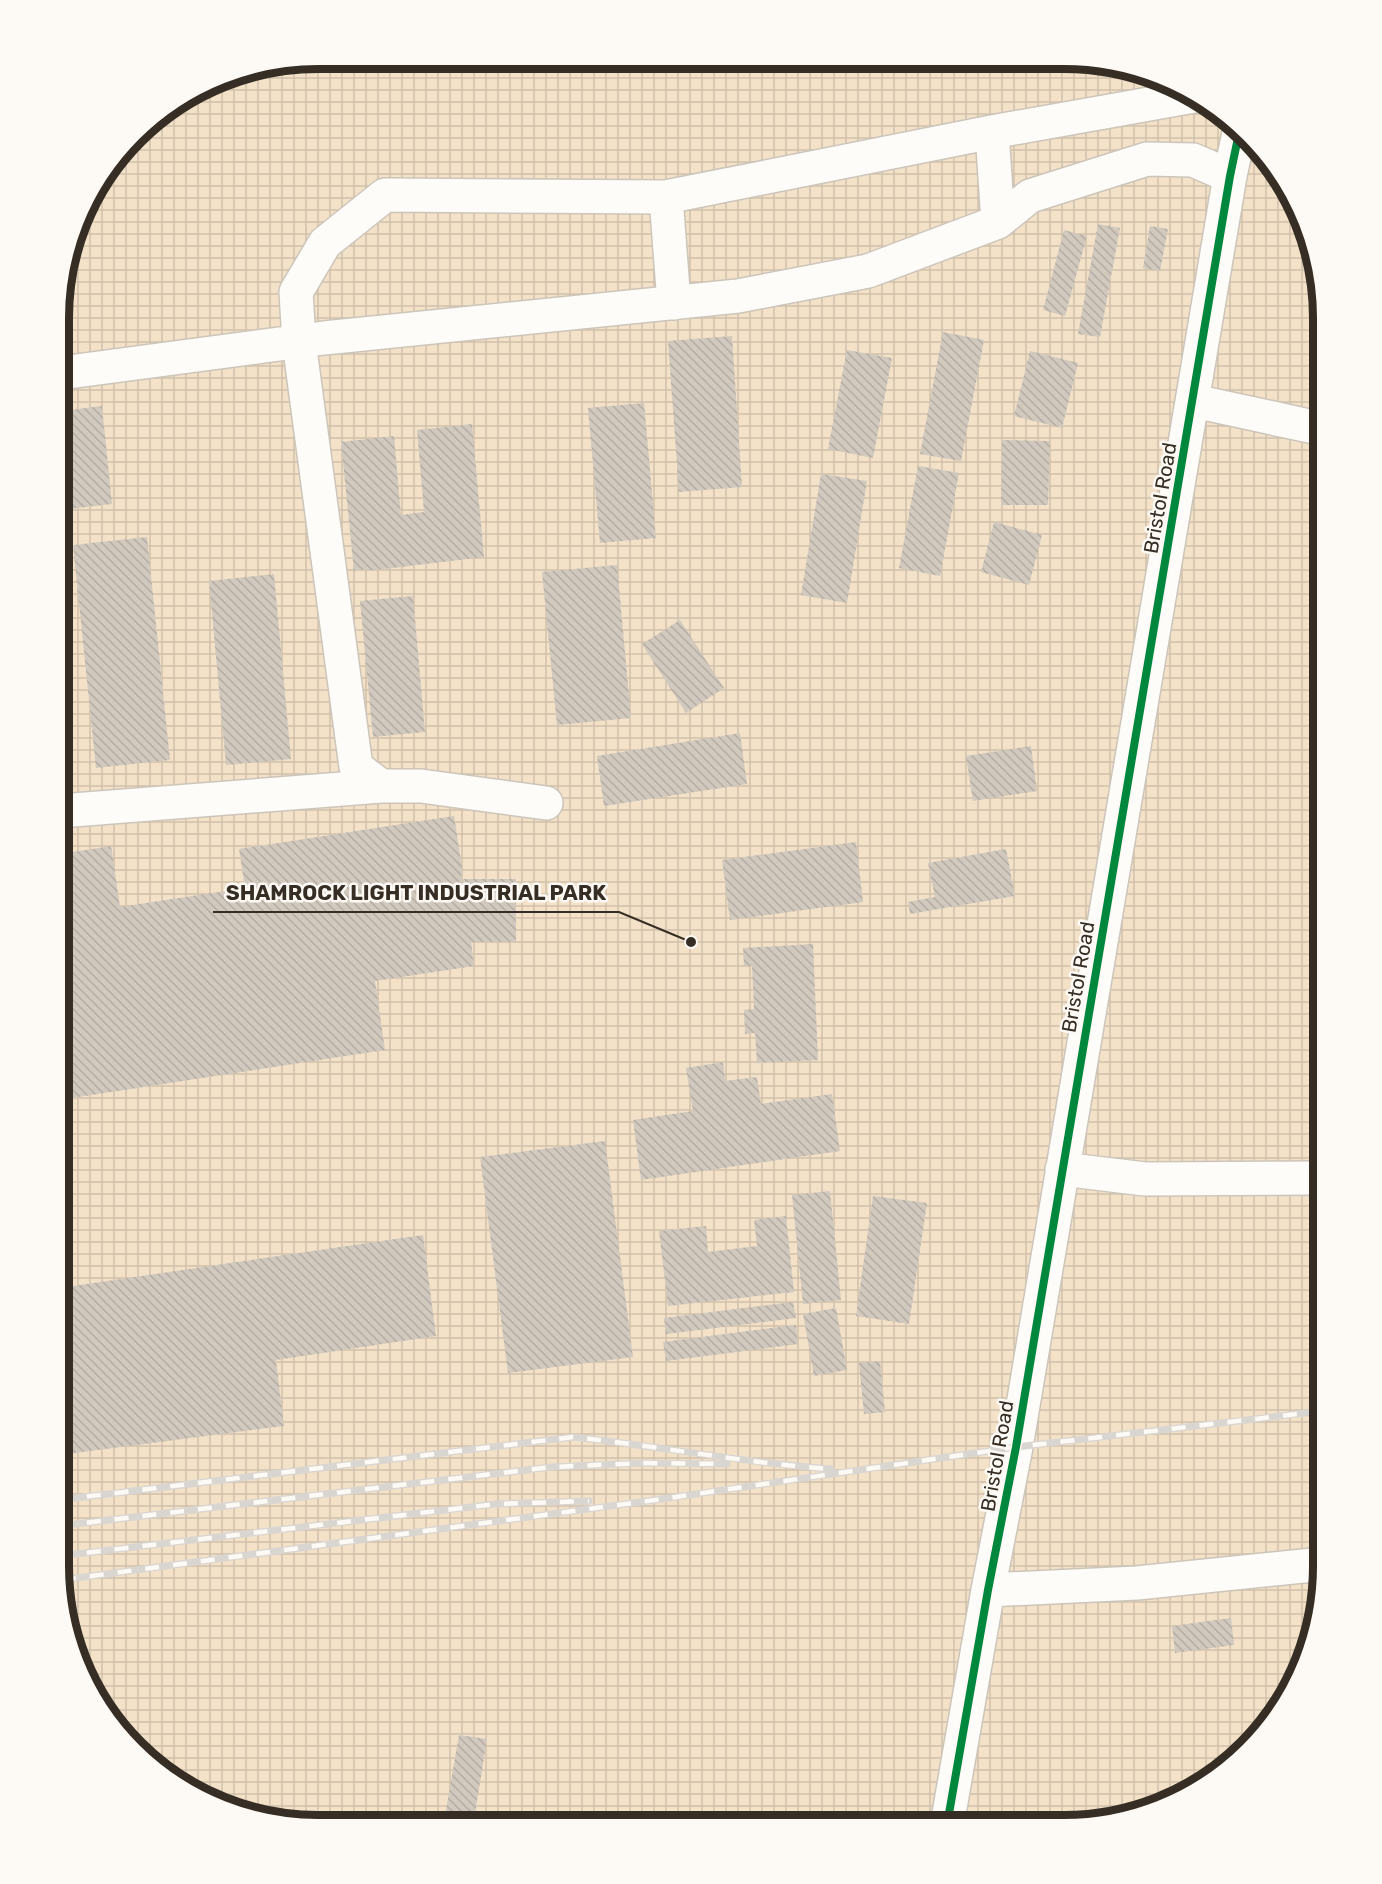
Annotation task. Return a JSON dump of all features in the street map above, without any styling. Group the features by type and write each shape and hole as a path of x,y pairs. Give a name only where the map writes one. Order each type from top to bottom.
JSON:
{"street":[{"path":"381,786 356,767 299,342 296,292 326,243 385,195 666,197 992,132 1181,98"},
{"path":"992,132 998,222"},
{"name":"Bristol Road","path":"949,1815 988,1590 1016,1447 1238,140"},
{"path":"69,372 299,342 738,296 868,271 998,222 1030,196 1147,159 1193,160 1230,176"},
{"path":"666,197 674,303"},
{"path":"1194,401 1313,427"},
{"path":"69,811 381,786 421,786 546,803"},
{"path":"1062,1169 1145,1179 1313,1178"},
{"path":"988,1590 1137,1583 1313,1565"}],"shaded area":[{"path":"1064,69 1097,71 1129,77 1159,88 1189,102 1216,120 1262,166 1280,193 1305,253 1311,285 1313,318 1313,1566 1311,1599 1305,1631 1280,1691 1262,1718 1240,1742 1216,1764 1189,1782 1129,1807 1097,1813 1064,1815 318,1815 285,1813 253,1807 223,1796 193,1782 166,1764 120,1718 102,1691 77,1631 71,1599 69,1566 69,318 71,285 82,238 102,193 120,166 142,142 166,120 193,102 223,88 253,77 302,70"}],"building":[{"path":"1098,224 1120,228 1100,337 1078,334"},
{"path":"1150,226 1168,229 1160,271 1143,268"},
{"path":"1064,230 1087,236 1065,316 1043,310"},
{"path":"943,332 984,340 961,461 920,454"},
{"path":"732,336 742,487 679,492 668,341"},
{"path":"847,350 892,358 873,458 828,449"},
{"path":"1030,351 1078,363 1062,428 1014,416"},
{"path":"644,403 656,538 600,543 588,408"},
{"path":"102,406 112,504 69,509 69,410"},
{"path":"472,424 484,557 354,571 341,442 394,436 401,515 424,512 417,430"},
{"path":"1002,440 1050,441 1048,505 1001,505"},
{"path":"918,466 959,473 940,576 899,568"},
{"path":"821,474 867,481 847,603 801,595"},
{"path":"994,522 1042,535 1029,585 981,572"},
{"path":"147,537 170,760 96,768 73,545"},
{"path":"617,565 631,718 557,725 542,572"},
{"path":"274,574 291,759 226,765 209,581"},
{"path":"413,596 425,732 373,737 360,601"},
{"path":"680,620 724,688 686,713 642,644"},
{"path":"740,733 747,784 604,806 597,756"},
{"path":"1031,746 1037,791 973,801 966,756"},
{"path":"454,816 462,879 516,879 516,942 471,942 474,966 375,981 385,1050 69,1098 69,853 111,846 120,907 245,888 239,849"},
{"path":"856,842 863,902 730,920 722,860"},
{"path":"1006,849 1015,896 910,914 908,902 935,897 928,863"},
{"path":"813,944 818,1060 757,1063 755,1033 745,1034 744,1010 754,1009 752,966 744,966 743,948"},
{"path":"723,1062 725,1081 757,1077 761,1104 832,1094 840,1151 641,1180 633,1120 693,1111 686,1068"},
{"path":"605,1141 633,1357 508,1373 480,1157"},
{"path":"830,1191 841,1300 803,1304 792,1195"},
{"path":"873,1196 927,1203 909,1324 856,1316"},
{"path":"786,1216 794,1292 668,1306 659,1231 706,1226 708,1252 757,1246 754,1220"},
{"path":"423,1235 436,1336 276,1360 284,1426 69,1454 69,1287"},
{"path":"793,1302 796,1318 666,1334 664,1318"},
{"path":"836,1308 847,1370 814,1376 803,1314"},
{"path":"796,1325 798,1344 666,1361 663,1342"},
{"path":"880,1361 885,1412 864,1414 859,1363"},
{"path":"1231,1618 1234,1645 1175,1653 1172,1626"},
{"path":"459,1735 487,1739 475,1815 445,1815"}],"railway":[{"path":"70,1579 655,1500 1016,1447 1313,1412"},
{"path":"69,1499 573,1437 766,1463 831,1469"},
{"path":"69,1525 551,1467 644,1463 727,1464"},
{"path":"69,1555 496,1504 589,1501"}],"cycle path":[{"path":"949,1815 988,1590 1016,1447 1238,140"}],"place":[{"name":"SHAMROCK LIGHT INDUSTRIAL PARK","path":"691,942"}]}
